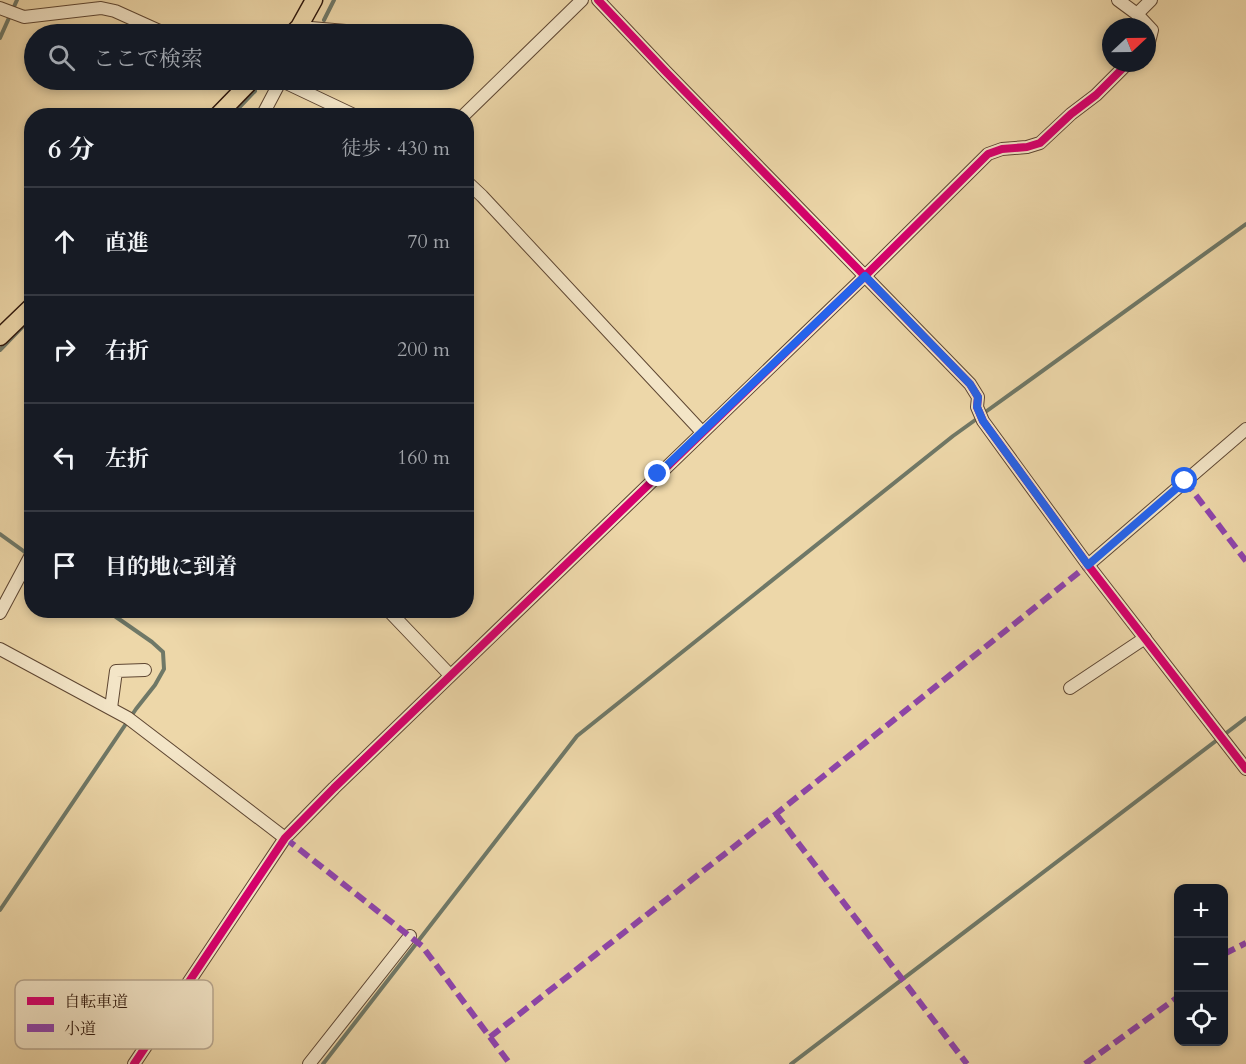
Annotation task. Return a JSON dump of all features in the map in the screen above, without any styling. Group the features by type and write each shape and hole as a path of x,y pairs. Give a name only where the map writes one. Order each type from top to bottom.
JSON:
{"main road":[{"path":"300,24 314,0"},
{"path":"226,108 243,90"},
{"path":"0,337 24,314"}],"street":[{"path":"471,108 582,0"},
{"path":"598,0 970,384 978,397 977,407 983,421 1088,565 1246,769"},
{"path":"1118,0 1141,18"},
{"path":"1137,14 1151,0"},
{"path":"0,8 24,17 101,8 115,11 144,24"},
{"path":"190,980 285,838 334,788 865,276 988,154 1002,149 1027,147 1040,143 1119,72"},
{"path":"266,108 275,90"},
{"path":"301,90 339,108"},
{"path":"474,188 702,432"},
{"path":"1088,565 1246,429"},
{"path":"0,613 24,568"},
{"path":"396,618 450,675"},
{"path":"1070,688 1145,638"},
{"path":"0,649 128,718 285,838"},
{"path":"111,708 116,671 145,670"},
{"path":"309,1064 410,936"},
{"path":"134,1064 144,1049"}],"waterway":[{"path":"0,38 17,0"},
{"path":"324,20 334,0"},
{"path":"239,108 255,91"},
{"path":"984,413 1246,224"},
{"path":"0,350 24,325"},
{"path":"323,1064 577,736 978,418"},
{"path":"0,534 24,551"},
{"path":"0,910 164,669 163,652 118,618"},
{"path":"791,1064 1246,718"}],"marked path":[{"path":"1185,481 1246,561"},
{"path":"490,1037 776,814 1088,565"},
{"path":"776,814 967,1064"},
{"path":"285,838 422,946 510,1064"},
{"path":"1228,952 1246,943"},
{"path":"1085,1064 1174,1000"}],"cycle path":[{"path":"598,0 970,384 978,397 977,407 983,421 1088,565 1246,769"},
{"path":"190,980 285,838 334,788 865,276 988,154 1002,149 1027,147 1040,143 1119,72"},
{"path":"134,1064 144,1049"}],"route":[{"path":"658,474 865,276 970,384 978,397 977,407 983,421 1088,565 1185,481"}]}
